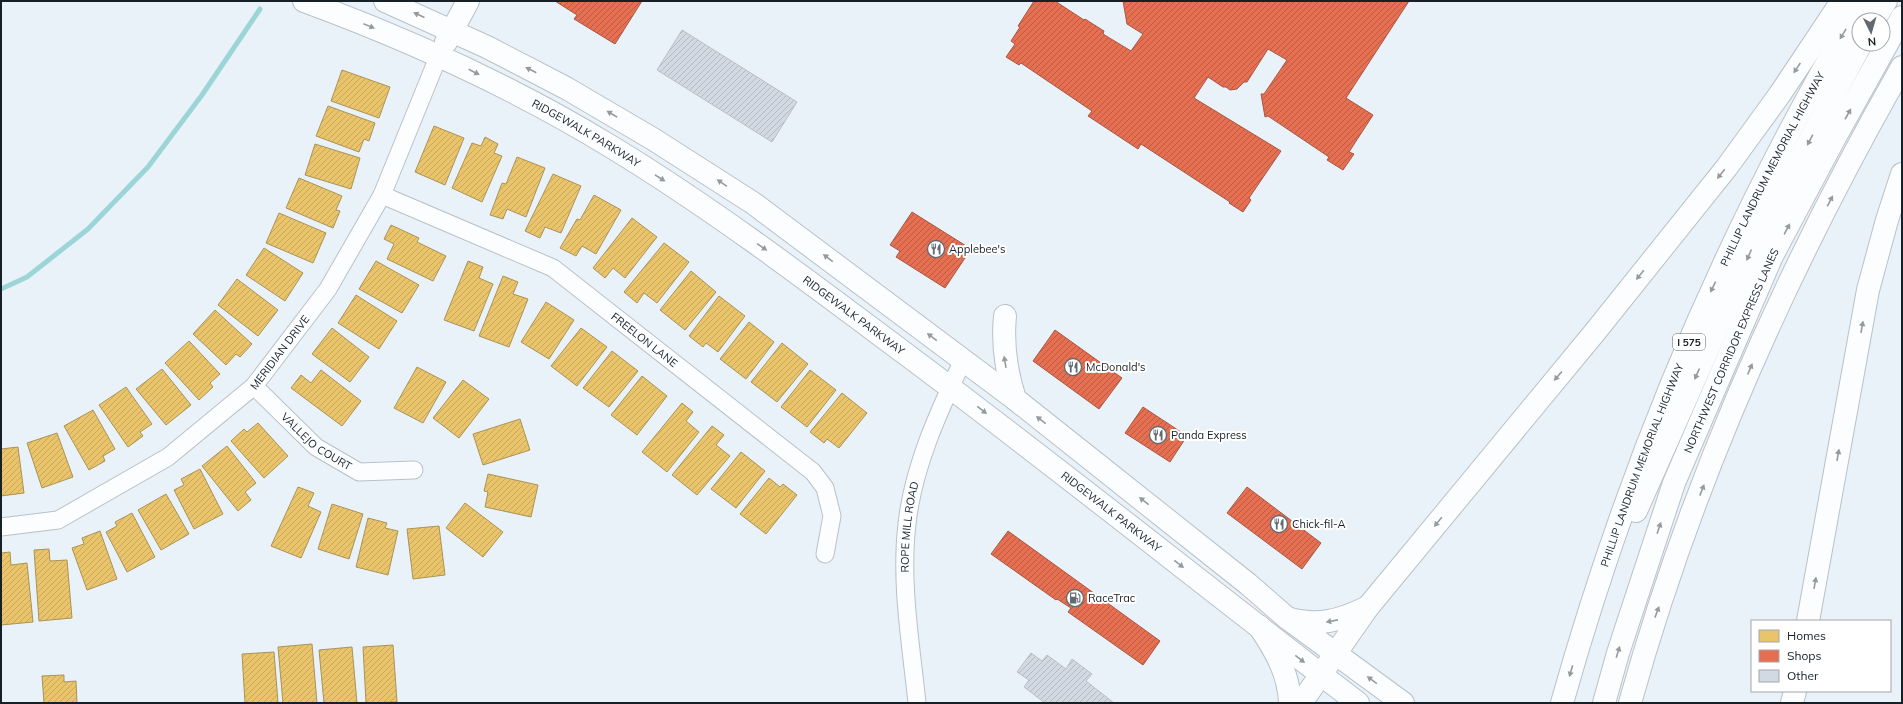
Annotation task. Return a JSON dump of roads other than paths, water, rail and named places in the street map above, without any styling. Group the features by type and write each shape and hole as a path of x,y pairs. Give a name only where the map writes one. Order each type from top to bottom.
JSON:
{"main road":[{"name":"RIDGEWALK PARKWAY","path":"304,1 438,55 540,107 608,145 670,184 770,252 950,387 1358,703"},
{"path":"385,1 452,30 566,88 653,138 708,173 800,237 1015,399 1230,569 1287,618 1403,703"},
{"path":"438,55 468,1"},
{"path":"1301,703 1368,607 1600,326 1727,167 1780,94 1842,1"},
{"name":"PHILLIP LANDRUM MEMORIAL HIGHWAY","path":"1562,703 1579,642 1634,479 1706,302 1825,64 1863,1"},
{"path":"1879,12 1886,1"},
{"name":"NORTHWEST CORRIDOR EXPRESS LANES","path":"1604,703 1618,653 1674,483 1772,256 1833,141 1902,17"},
{"path":"1579,642 1755,243 1857,52"},
{"path":"1630,703 1654,620 1723,434 1763,339 1807,244 1902,67"},
{"path":"1808,620 1868,290 1887,220 1902,174"},
{"path":"1006,316 1003,341 1004,360 1015,399"},
{"path":"1287,618 1302,622 1326,622 1339,620 1368,607"},
{"path":"1259,626 1274,648 1282,665 1288,680 1290,703"},
{"path":"1792,703 1795,692"}],"street":[{"name":"MERIDIAN DRIVE","path":"1,527 58,520 168,457 254,386 328,289 382,195 438,55"},
{"name":"FREELON LANE","path":"382,195 552,268 813,472 825,488 832,516 825,554"},
{"name":"ROPE MILL ROAD","path":"917,703 906,584 905,554 907,523 911,496 919,467 950,387 963,360"},
{"name":"VALLEJO COURT","path":"254,386 316,447 359,472 414,470"}],"waterway":[{"path":"1,289 27,277 88,229 148,167 202,95 260,9"}],"place":[{"name":"Applebee's","path":"936,249"},
{"name":"McDonald's","path":"1073,367"},
{"name":"Panda Express","path":"1158,435"},
{"name":"Chick-fil-A","path":"1279,524"},
{"name":"RaceTrac","path":"1075,598"}]}
